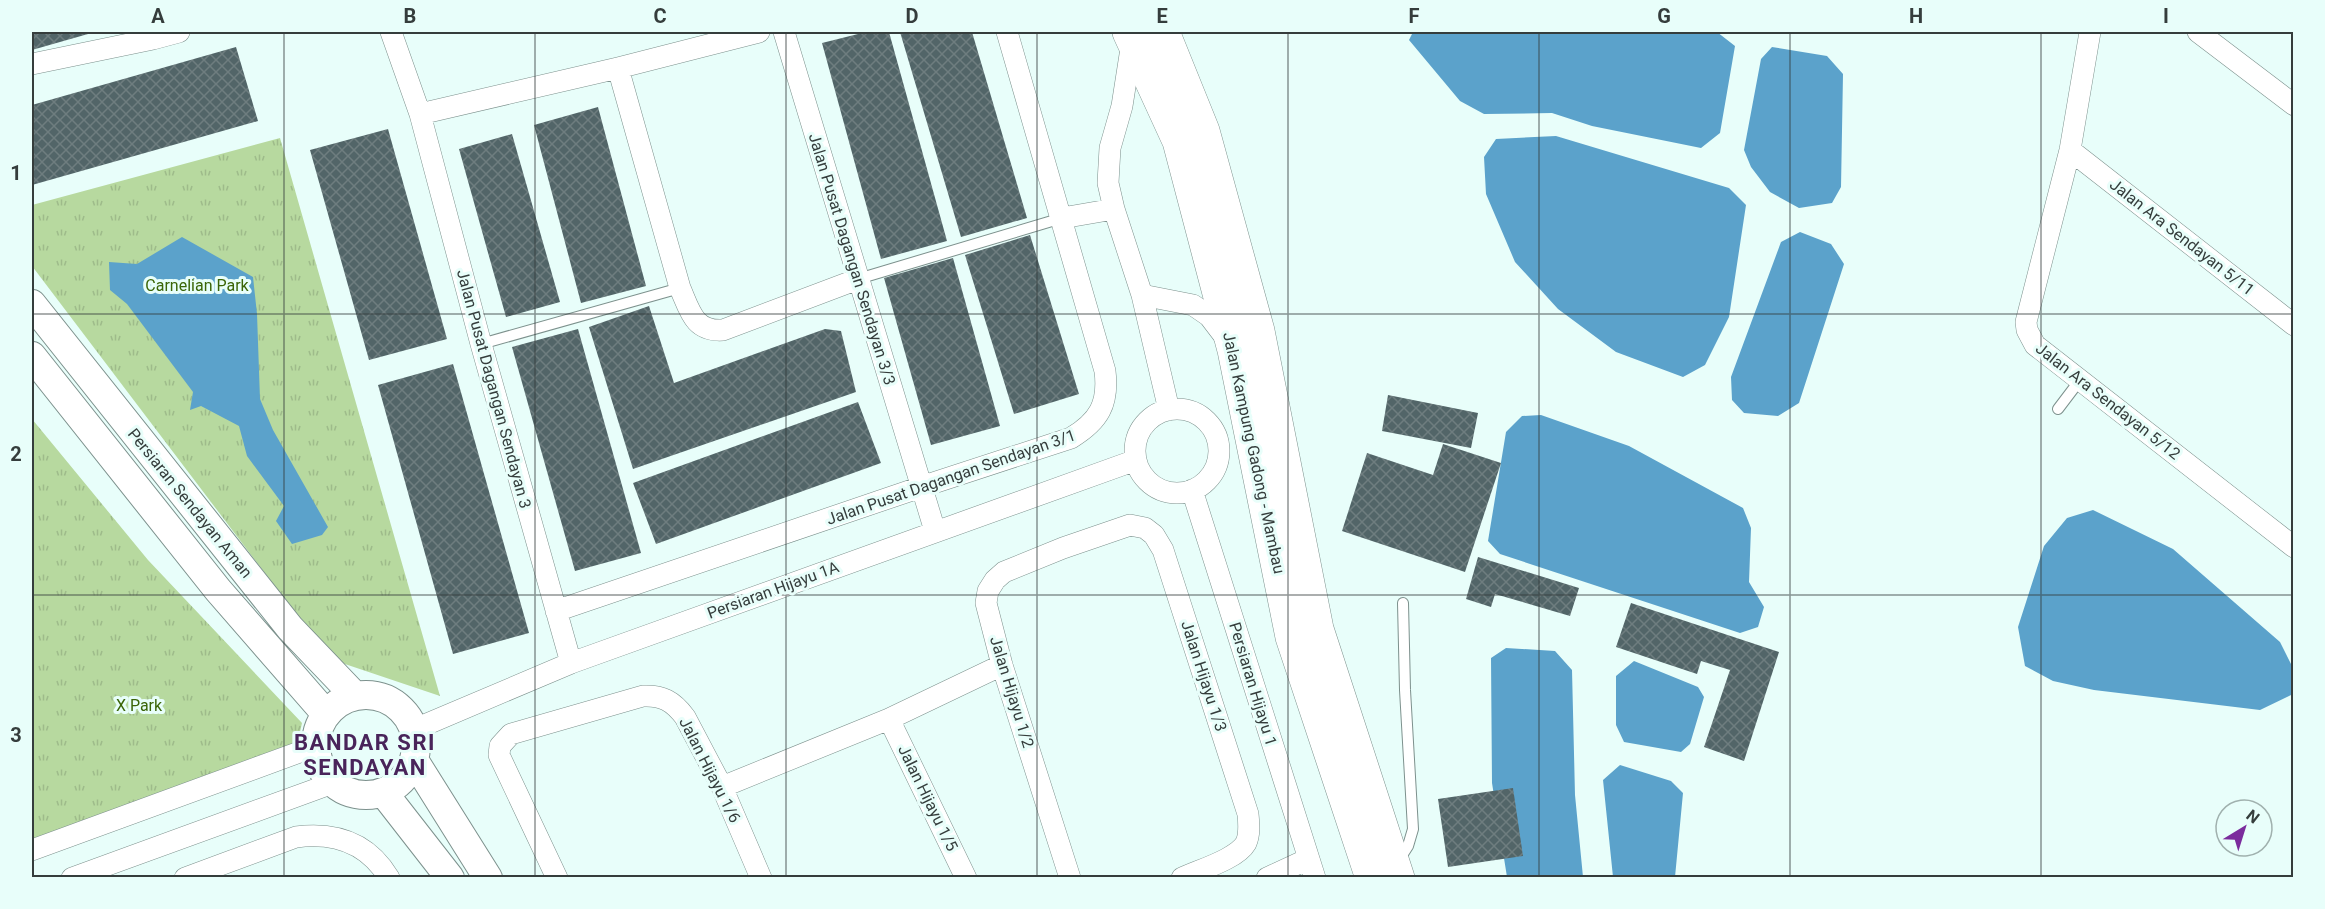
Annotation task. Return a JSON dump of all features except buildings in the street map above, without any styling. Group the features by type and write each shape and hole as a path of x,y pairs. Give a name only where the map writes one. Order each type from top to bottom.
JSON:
{"main road":[{"name":"Jalan Kampung Gadong - Mambau","path":"1142,34 1179,141 1234,350 1292,637 1388,874"},
{"name":"Jalan Kampung Gadong - Mambau","path":"1142,34 1203,131 1258,331 1317,629 1388,874"}],"street":[{"path":"32,64 152,35 179,32"},
{"name":"Jalan Pusat Dagangan Sendayan 3","path":"391,32 420,114 481,344 572,663"},
{"path":"420,114 618,68 759,32"},
{"name":"Jalan Pusat Dagangan Sendayan 3/3","path":"784,32 935,531"},
{"name":"Jalan Pusat Dagangan Sendayan 3/1","path":"556,611 1071,438 1086,429 1097,417 1105,401 1107,388 1105,371 1007,32"},
{"name":"Jalan Ara Sendayan 5/12","path":"2090,32 2070,150 2026,322 2027,330 2035,345 2294,547"},
{"path":"2198,32 2294,105"},
{"path":"1142,34 1110,148 1108,183 1114,209 1142,295 1169,410"},
{"path":"618,68 680,288 693,318 702,326 711,330 723,330 858,279"},
{"name":"Jalan Ara Sendayan 5/11","path":"2070,150 2294,325"},
{"path":"1062,218 1114,209"},
{"path":"1142,295 1193,305 1202,309 1234,350"},
{"name":"Persiaran Sendayan Aman","path":"32,304 290,628 355,696"},
{"name":"Persiaran Sendayan Aman","path":"32,356 218,590 326,714"},
{"path":"1169,410 1183,410 1196,414 1214,433 1218,446 1218,459 1214,472 1204,483 1192,490 1178,493 1157,488 1141,474 1136,460 1135,446 1138,434 1156,414 1169,410"},
{"name":"Persiaran Hijayu 1A","path":"413,730 572,663 1136,460"},
{"name":"Persiaran Hijayu 1","path":"1192,490 1312,868"},
{"name":"Jalan Hijayu 1/3","path":"1064,548 1130,525 1144,528 1154,535 1163,550 1248,814 1250,830 1245,843 1236,854 1182,878"},
{"name":"Jalan Hijayu 1/2","path":"1064,548 1004,572 988,591 986,603 1002,665 1070,878"},
{"path":"722,788 889,719 1002,665"},
{"name":"Jalan Hijayu 1/6","path":"557,878 499,755 500,746 511,734 643,696 657,695 668,699 685,717 722,788 761,878"},
{"path":"355,696 370,696 390,703 407,717 416,745 414,760 402,779 383,792 365,795 348,792 333,783 321,766 316,746 317,735 326,714 339,703 355,696"},
{"name":"Jalan Hijayu 1/5","path":"889,719 966,878"},
{"path":"32,850 316,746"},
{"path":"414,760 488,878"},
{"path":"72,878 333,783"},
{"path":"383,792 450,878"},
{"path":"185,878 296,837 314,834 352,842 367,851 382,866 389,878"},
{"path":"1267,878 1312,868"}],"lane":[{"path":"858,279 1062,218"},
{"path":"481,344 680,288"},
{"path":"2058,409 2080,380"},
{"path":"1388,874 1408,846 1413,829 1405,690 1403,603"}],"green space":[{"name":"Carnelian Park","path":"280,138 440,696 330,659 32,266 32,205"},
{"name":"X Park","path":"32,419 148,560 302,723 298,741 300,757 32,858"}],"water":[{"path":"1413,32 1717,32 1735,46 1720,133 1701,148 1592,126 1552,113 1484,114 1460,101 1409,40"},
{"path":"1772,47 1827,56 1843,74 1841,187 1832,203 1799,208 1770,192 1751,167 1744,150 1761,59"},
{"path":"1556,136 1729,188 1746,205 1729,317 1705,365 1683,377 1616,352 1558,309 1515,262 1486,194 1484,157 1496,139"},
{"path":"1800,232 1831,244 1844,264 1799,403 1778,416 1744,413 1732,400 1731,377 1781,242"},
{"path":"182,237 253,277 257,314 260,399 273,430 328,527 322,535 292,544 276,521 284,506 247,456 239,426 201,406 190,410 193,392 127,304 110,290 109,262 137,264"},
{"path":"1541,415 1629,446 1743,508 1751,528 1749,582 1764,607 1758,627 1740,633 1500,554 1488,541 1506,432 1522,416"},
{"path":"2093,510 2173,549 2280,642 2293,668 2293,694 2260,710 2094,690 2053,681 2025,666 2018,627 2044,546 2067,518"},
{"path":"1506,648 1555,651 1572,670 1575,795 1583,877 1507,877 1492,783 1491,658"},
{"path":"1634,661 1698,687 1704,697 1690,744 1681,752 1624,742 1616,725 1616,676"},
{"path":"1620,765 1671,781 1683,793 1675,877 1613,877 1603,780"}],"district":[{"name":"BANDAR SRI SENDAYAN","path":"365,754"}]}
